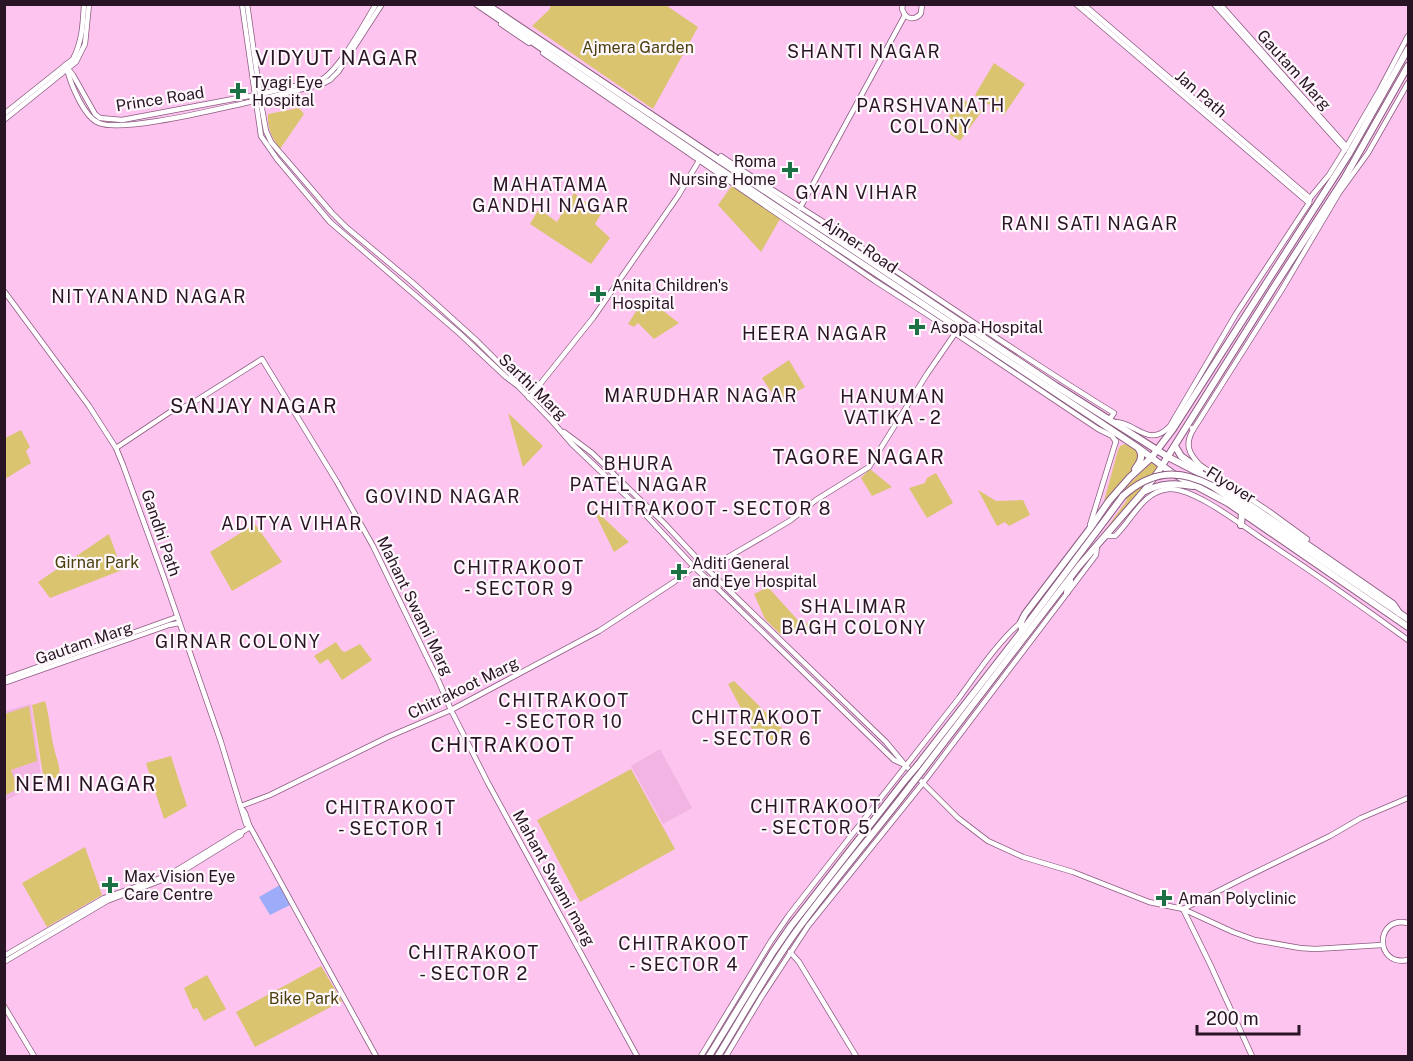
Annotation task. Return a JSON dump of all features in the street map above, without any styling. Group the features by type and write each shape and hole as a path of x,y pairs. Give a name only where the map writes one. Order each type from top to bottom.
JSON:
{"highway":[{"name":"Ajmer Road","path":"480,6 702,156 961,325 1168,457 1211,479"},
{"path":"1022,631 1021,622 1032,605 1109,501 1158,450 1165,435 1244,318 1408,49"},
{"path":"709,1056 791,926 840,869 1071,577 1144,491 1162,466 1274,286 1344,179 1408,66"},
{"name":"Ajmer Road","path":"702,156 720,158 1162,466 1228,503 1408,627"},
{"path":"1236,314 1244,318"},
{"path":"1175,446 1178,453 1211,479 1393,604 1399,613 1408,619"},
{"path":"1130,477 1142,457 1142,452 1137,447"},
{"name":"Flyover","path":"919,768 1123,496 1143,482 1167,474 1191,476 1212,486 1399,613"},
{"path":"1144,491 1168,484 1198,487"},
{"path":"1241,525 1242,513"},
{"path":"1067,592 1071,577"},
{"path":"718,1056 783,950 840,869"}],"street":[{"path":"4,120 55,79 73,59 79,48 84,4"},
{"path":"74,75 74,64 85,44 89,4"},
{"path":"242,4 247,22 258,97 271,142 346,227 463,328 510,374 518,386"},
{"path":"247,4 247,22"},
{"name":"Prince Road","path":"66,67 81,104 100,124 110,126 152,122 250,102 265,93 321,80 328,76 376,4"},
{"name":"Prince Road","path":"66,67 74,75 95,114 100,118 110,120 153,115 249,96 266,98 330,80 338,72 382,4"},
{"path":"902,5 905,15 909,18 918,17 922,11 922,4"},
{"name":"Jan Path","path":"1076,4 1309,201"},
{"name":"Jan Path","path":"1083,4 1309,201"},
{"path":"1214,4 1348,150"},
{"name":"Gautam Marg","path":"1220,4 1348,150"},
{"path":"480,6 535,47 671,140 702,156 678,196 593,318 529,398"},
{"path":"800,208 905,15"},
{"path":"961,325 985,330 1114,413 1110,421 1121,422 1150,436 1165,435 1236,314 1309,201 1348,150 1408,36"},
{"path":"4,114 66,67 74,64"},
{"path":"55,79 63,78 71,82"},
{"path":"1303,542 1307,539 1200,465 1188,447 1189,438 1339,193 1368,153 1408,83"},
{"name":"Sarthi Marg","path":"258,97 261,136 277,159 330,222 518,386 573,444 658,527 695,568 726,595 894,760 905,765"},
{"path":"720,158 839,232 1074,413 1098,429 1113,435 1116,442"},
{"path":"390,274 394,267"},
{"name":"Gandhi Path","path":"4,291 75,385 116,448 131,484 177,617 246,824 376,1056"},
{"path":"695,568 723,560 766,536 816,500 869,467 927,374 961,325"},
{"path":"457,332 463,328"},
{"path":"981,336 985,330"},
{"name":"Mahant Swami Marg","path":"116,448 170,412 191,404 262,358 373,546 440,682 451,710"},
{"path":"1187,425 1193,430"},
{"path":"560,429 592,453 664,523 704,566 886,742 905,765 958,818 978,834 1023,857 1073,872 1149,902 1183,909 1255,940 1315,949 1383,945"},
{"path":"1089,530 1117,433"},
{"path":"588,458 592,453"},
{"path":"1106,536 1115,536 1151,495 1168,489 1178,490 1211,506 1241,525 1343,593 1408,640"},
{"path":"658,527 664,523"},
{"path":"726,1056 808,926 923,783 1096,555 1097,546"},
{"name":"Chitrakoot Marg","path":"242,808 388,737 451,710 598,631 686,574 687,571 695,568"},
{"path":"170,622 177,617"},
{"path":"170,622 179,623"},
{"name":"Gautam Marg","path":"4,679 170,622"},
{"name":"Gautam Marg","path":"4,683 170,622"},
{"path":"700,1056 789,915 986,661 1013,628 1021,622"},
{"name":"Mahant Swami marg","path":"451,710 497,800 637,1056"},
{"path":"1183,909 1323,840 1361,818 1408,798"},
{"path":"4,962 107,901 178,874 242,835 242,832 249,826"},
{"path":"4,956 104,898 169,875 238,832 242,832"},
{"path":"1183,909 1252,1056"},
{"path":"1408,923 1394,923 1383,935 1384,950 1389,957 1395,960 1408,960"},
{"path":"790,952 799,962 856,1056"},
{"path":"4,1006 34,1056"}],"shaded area":[{"path":"31,704 42,782 5,801 5,711"},
{"path":"660,749 692,808 663,824 631,766"}],"green space":[{"name":"Ajmera Garden","path":"664,4 698,27 653,109 532,26 549,10 551,5"},
{"path":"994,63 1025,84 1004,115 975,95"},
{"path":"961,98 982,111 960,141 941,128"},
{"path":"299,108 304,114 280,149 271,133 268,114"},
{"path":"733,184 780,219 761,252 718,205"},
{"path":"574,193 601,214 595,224 610,238 591,264 530,224 539,209 557,222"},
{"path":"645,297 679,323 654,339 638,323 634,327 628,324"},
{"path":"789,360 805,387 778,402 762,378"},
{"path":"508,413 543,446 523,467"},
{"path":"21,430 30,447 26,451 31,463 5,479 5,438"},
{"path":"1125,444 1137,451 1139,457 1133,470 1104,506 1118,450"},
{"path":"1152,462 1159,465 1149,485 1080,565 1127,500 1120,494"},
{"path":"870,469 892,487 872,496 861,478"},
{"path":"936,473 953,503 927,518 909,488 925,483 927,478"},
{"path":"978,490 996,501 1023,500 1030,515 1009,526 1005,522 997,526"},
{"path":"592,507 629,542 614,552"},
{"path":"255,524 282,562 232,591 210,552"},
{"name":"Girnar Park","path":"109,534 122,570 50,598 38,582"},
{"path":"768,587 803,626 811,620 816,625 782,636 765,619 754,594"},
{"path":"336,642 345,652 360,644 372,660 342,680 328,659 320,664 314,656"},
{"path":"734,681 784,730 775,742 752,729 728,684"},
{"path":"45,701 59,766 59,777 44,781 32,705"},
{"path":"29,706 37,761 11,770 18,789 5,795 5,714"},
{"path":"171,756 187,806 164,819 146,763"},
{"path":"631,769 675,849 580,902 537,820"},
{"path":"85,847 102,895 47,927 22,883"},
{"name":"Bike Park","path":"321,966 342,1001 255,1047 236,1012"},
{"path":"207,975 226,1009 204,1021 197,1008 193,1009 184,988"}],"water":[{"path":"280,885 290,905 270,915 259,897"}],"place":[{"name":"Tyagi Eye Hospital","path":"238,91"},
{"name":"Roma Nursing Home","path":"790,170"},
{"name":"Anita Children's Hospital","path":"598,294"},
{"name":"Asopa Hospital","path":"917,327"},
{"name":"Aditi General and Eye Hospital","path":"679,572"},
{"name":"Max Vision Eye Care Centre","path":"110,885"},
{"name":"Aman Polyclinic","path":"1164,898"}],"district":[{"name":"SHANTI NAGAR","path":"864,51"},
{"name":"VIDYUT NAGAR","path":"337,58"},
{"name":"PARSHVANATH COLONY","path":"931,115"},
{"name":"GYAN VIHAR","path":"857,192"},
{"name":"MAHATAMA GANDHI NAGAR","path":"551,194"},
{"name":"RANI SATI NAGAR","path":"1090,223"},
{"name":"NITYANAND NAGAR","path":"149,296"},
{"name":"HEERA NAGAR","path":"815,333"},
{"name":"MARUDHAR NAGAR","path":"701,395"},
{"name":"SANJAY NAGAR","path":"254,406"},
{"name":"HANUMAN VATIKA - 2","path":"893,406"},
{"name":"TAGORE NAGAR","path":"859,457"},
{"name":"BHURA PATEL NAGAR","path":"639,473"},
{"name":"GOVIND NAGAR","path":"443,496"},
{"name":"CHITRAKOOT - SECTOR 8","path":"709,508"},
{"name":"ADITYA VIHAR","path":"292,523"},
{"name":"CHITRAKOOT - SECTOR 9","path":"519,577"},
{"name":"SHALIMAR BAGH COLONY","path":"854,616"},
{"name":"GIRNAR COLONY","path":"238,641"},
{"name":"CHITRAKOOT - SECTOR 10","path":"564,710"},
{"name":"CHITRAKOOT - SECTOR 6","path":"757,727"},
{"name":"CHITRAKOOT","path":"503,745"},
{"name":"NEMI NAGAR","path":"86,784"},
{"name":"CHITRAKOOT - SECTOR 5","path":"816,816"},
{"name":"CHITRAKOOT - SECTOR 1","path":"391,817"},
{"name":"CHITRAKOOT - SECTOR 4","path":"684,953"},
{"name":"CHITRAKOOT - SECTOR 2","path":"474,962"}]}
